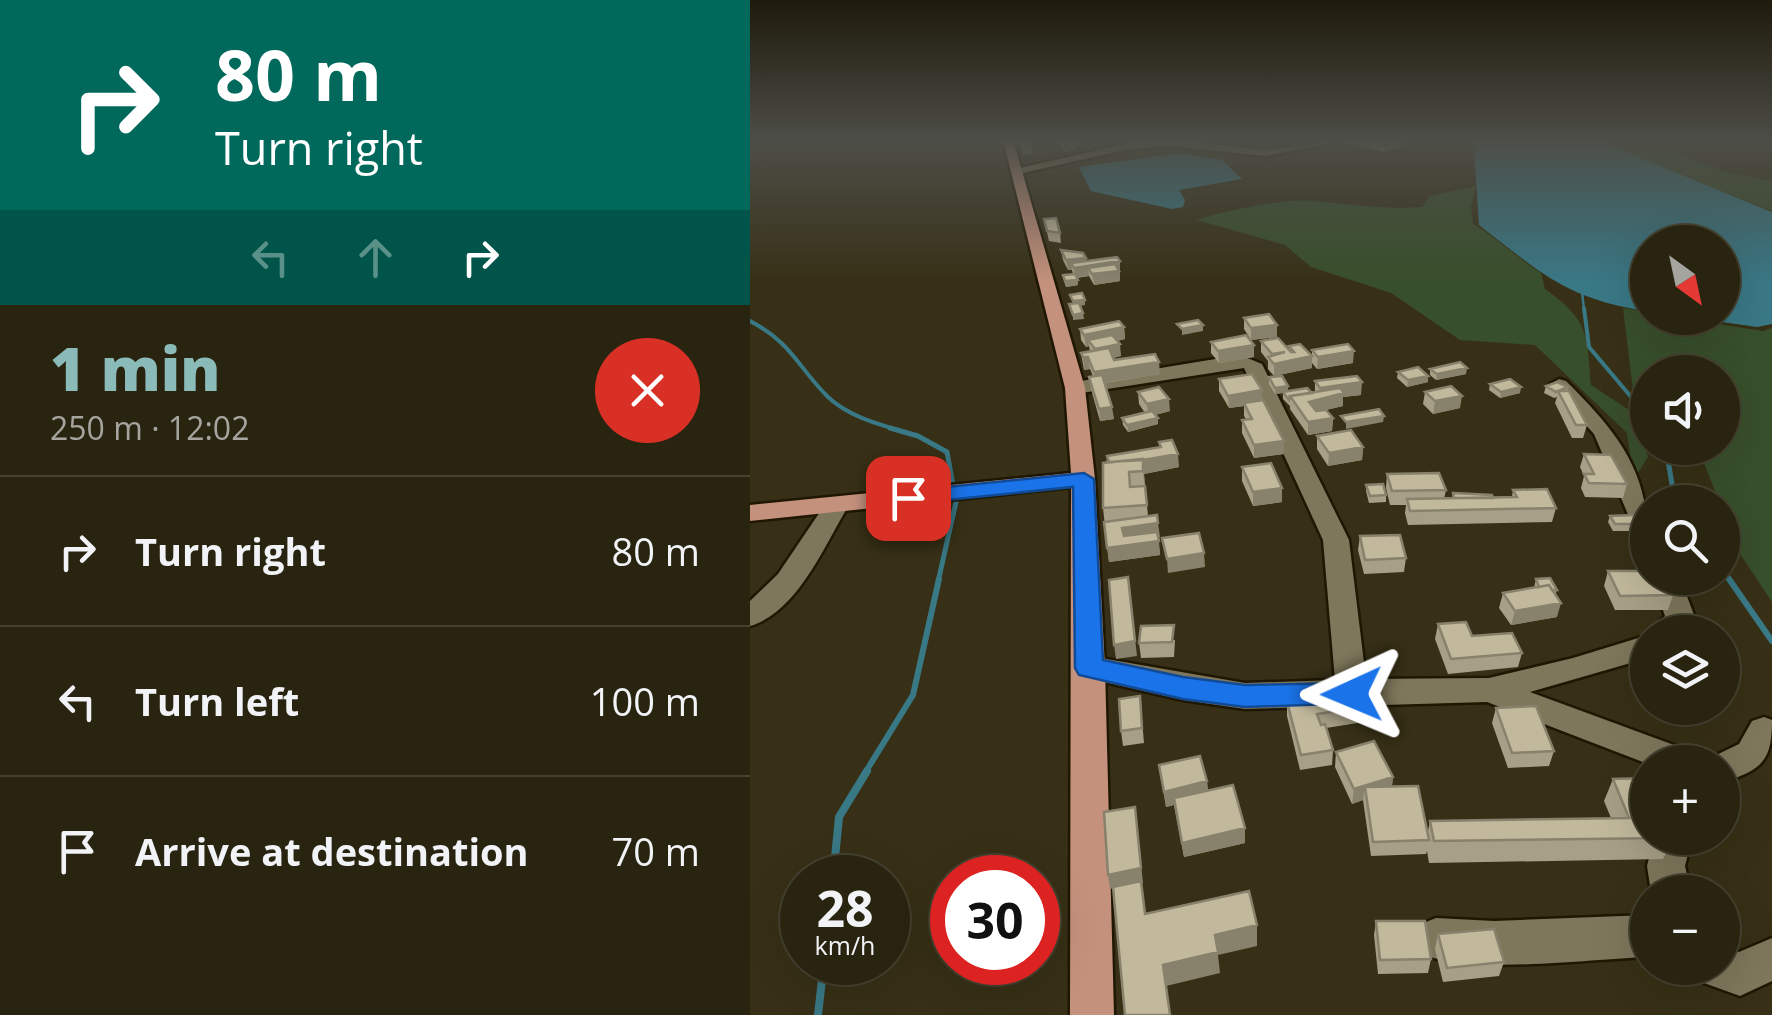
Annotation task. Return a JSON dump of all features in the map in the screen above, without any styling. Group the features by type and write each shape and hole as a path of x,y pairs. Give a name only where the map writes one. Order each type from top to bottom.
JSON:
{"main road":[{"path":"1023,187 1076,388 1084,479 1092,1015"},
{"path":"750,514 1084,479"}],"street":[{"path":"1076,388 1240,361 1252,364 1336,540 1352,694"},
{"path":"1559,385 1604,432 1630,490"},
{"path":"750,616 763,608 788,580 836,505"},
{"path":"1489,690 1630,652"},
{"path":"1089,668 1183,688 1245,696 1489,690 1636,745"},
{"path":"1740,759 1751,754 1764,730"},
{"path":"1436,939 1494,942 1630,937"},
{"path":"1740,974 1772,958"}],"green space":[{"path":"1476,187 1471,207 1473,224 1541,273 1545,289 1578,320 1586,340 1591,385 1630,411 1630,453 1627,433 1535,345 1460,340 1391,293 1311,267 1285,245 1197,220 1288,201 1422,207 1430,196"},
{"path":"1713,187 1772,187 1772,211"},
{"path":"1623,308 1630,309 1630,335 1740,335 1740,327 1763,331 1772,328 1772,602 1740,554 1740,485 1713,485 1705,465 1740,465 1740,355 1630,355 1630,365"},
{"path":"1632,465 1643,465 1634,479"}],"water":[{"path":"1089,187 1194,187 1179,190 1185,200 1183,207 1172,209 1091,191"},
{"path":"1476,187 1712,187 1772,212 1772,324 1740,325 1740,225 1630,225 1630,308 1575,291 1520,257 1479,225"}],"building":[{"path":"1056,218 1060,233 1047,231 1044,219"},
{"path":"1061,250 1083,253 1086,258 1066,260"},
{"path":"1117,257 1120,261 1074,268 1071,263"},
{"path":"1115,264 1119,271 1092,274 1088,268"},
{"path":"1075,274 1078,280 1065,281 1063,275"},
{"path":"1082,293 1085,300 1073,301 1070,295"},
{"path":"1079,303 1083,313 1073,315 1069,304"},
{"path":"1269,314 1277,325 1251,328 1244,318"},
{"path":"1198,320 1203,325 1182,329 1177,324"},
{"path":"1119,321 1124,327 1084,335 1080,329"},
{"path":"1112,335 1120,344 1095,349 1088,340"},
{"path":"1246,335 1254,345 1218,351 1211,342"},
{"path":"1278,338 1291,352 1289,346 1300,344 1312,356 1274,364 1268,357 1285,352 1272,354 1261,341"},
{"path":"1348,344 1354,351 1318,357 1312,350"},
{"path":"1109,348 1114,360 1155,354 1159,362 1094,372 1088,357 1081,353"},
{"path":"1460,362 1467,368 1437,374 1430,369"},
{"path":"1418,367 1428,376 1408,380 1398,372"},
{"path":"1252,374 1262,390 1228,396 1219,379"},
{"path":"1102,375 1112,407 1099,409 1089,377"},
{"path":"1282,376 1288,386 1275,388 1269,377"},
{"path":"1357,376 1362,382 1320,388 1315,381"},
{"path":"1510,379 1521,387 1501,392 1490,384"},
{"path":"1557,382 1568,387 1556,392 1546,386"},
{"path":"1451,386 1462,396 1435,401 1425,392"},
{"path":"1159,387 1169,399 1147,404 1138,392"},
{"path":"1307,388 1312,393 1290,396 1289,400 1283,392"},
{"path":"1340,388 1344,393 1309,402 1316,411 1326,410 1333,418 1308,422 1290,396"},
{"path":"1558,391 1569,391 1587,425 1576,425"},
{"path":"1263,400 1284,441 1254,445 1242,420 1252,419 1244,403"},
{"path":"1379,409 1384,416 1346,422 1341,416"},
{"path":"1152,411 1158,418 1127,425 1122,418"},
{"path":"1351,430 1363,447 1329,453 1317,436"},
{"path":"1172,440 1178,454 1109,462 1107,456 1161,447 1159,442"},
{"path":"1584,454 1611,455 1627,484 1589,483 1584,474 1594,474"},
{"path":"1143,459 1143,471 1129,472 1130,487 1145,486 1147,505 1103,508 1103,463"},
{"path":"1271,463 1282,488 1253,492 1242,467"},
{"path":"1439,473 1446,490 1392,491 1387,474"},
{"path":"1383,484 1386,495 1370,496 1366,485"},
{"path":"1547,489 1556,508 1410,511 1407,499 1517,497 1513,490"},
{"path":"1453,493 1492,495 1493,498 1454,498"},
{"path":"1157,515 1158,523 1122,528 1124,536 1157,532 1159,541 1107,548 1104,522"},
{"path":"1630,515 1630,524 1615,524 1610,516"},
{"path":"1199,533 1204,553 1167,559 1162,538"},
{"path":"1400,535 1406,558 1365,560 1360,536"},
{"path":"1608,571 1630,571 1630,595 1673,595 1620,596"},
{"path":"1128,577 1135,641 1114,645 1109,580"},
{"path":"1550,578 1557,590 1549,585 1539,587 1536,579"},
{"path":"1549,585 1561,603 1515,611 1503,593"},
{"path":"1466,622 1472,636 1512,633 1522,653 1451,659 1438,624"},
{"path":"1174,625 1172,642 1139,643 1141,626"},
{"path":"1361,691 1366,707 1317,714 1321,725 1325,724 1333,750 1301,755 1287,702"},
{"path":"1140,696 1142,728 1121,731 1119,699"},
{"path":"1536,706 1554,751 1512,753 1496,708"},
{"path":"1374,741 1393,777 1354,789 1336,752"},
{"path":"1200,756 1207,781 1164,792 1159,765"},
{"path":"1613,779 1630,779 1630,838 1434,841 1430,821 1629,818"},
{"path":"1233,785 1245,828 1182,843 1174,798"},
{"path":"1418,786 1429,840 1373,842 1365,787"},
{"path":"1135,807 1141,868 1108,875 1104,812"},
{"path":"1141,881 1145,914 1249,891 1257,925 1215,935 1218,952 1163,965 1170,1015 1125,1015 1113,887"},
{"path":"1376,921 1425,921 1431,959 1380,960"},
{"path":"1494,929 1504,962 1447,968 1438,934"}],"waterway":[{"path":"1582,292 1584,310"},
{"path":"1584,308 1589,347 1630,396"},
{"path":"750,321 785,347 835,403 861,418 898,430"},
{"path":"890,428 918,436 947,452 956,502 938,582"},
{"path":"1669,465 1672,485"},
{"path":"865,773 913,695 939,579"},
{"path":"1740,595 1772,641"},
{"path":"835,855 839,817 867,771"},
{"path":"818,1015 821,985"}],"route":[{"path":"908,498 1084,479 1089,668 1183,688 1245,696 1352,694"}]}
